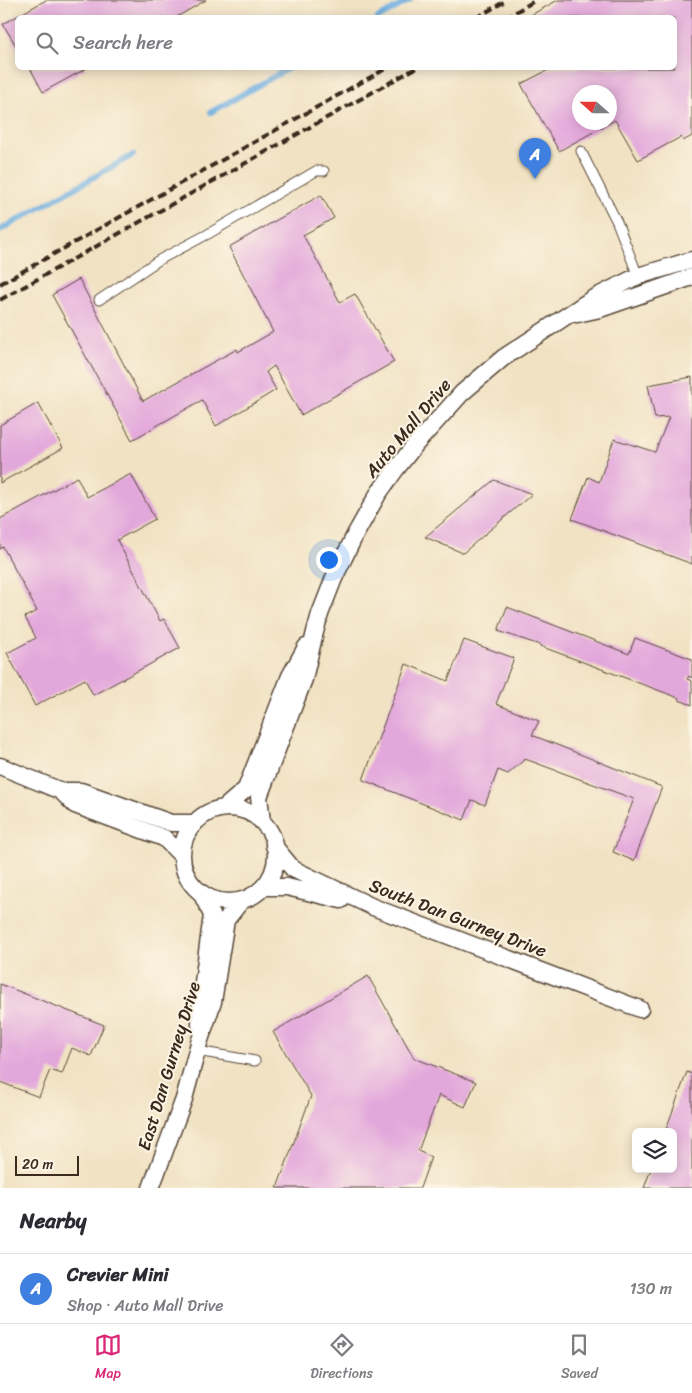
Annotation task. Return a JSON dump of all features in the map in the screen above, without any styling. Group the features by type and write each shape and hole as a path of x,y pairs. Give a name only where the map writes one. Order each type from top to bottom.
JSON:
{"street":[{"name":"Auto Mall Drive","path":"224,808 246,789 290,676 314,632 334,578 355,535 378,494 415,445 462,393 503,358 537,334 568,317 592,299 638,276 692,260"},
{"name":"Auto Mall Drive","path":"568,317 600,309 692,277"},
{"name":"Auto Mall Drive","path":"262,822 259,797 304,679 314,632"},
{"path":"0,766 61,791 81,791 171,823 195,822"},
{"path":"61,791 75,805 164,838 180,855 188,880 211,899 225,902 252,897 264,887 273,870 276,859 272,835 257,816 244,810 230,807 211,811 195,822 184,837 180,855"},
{"name":"South Dan Gurney Drive","path":"274,846 293,869 373,907 640,1009"},
{"path":"264,887 287,887 373,907"},
{"path":"198,1047 201,996 212,915 200,890"},
{"name":"East Dan Gurney Drive","path":"151,1188 181,1109 213,1002 226,920 242,900"}],"lane":[{"path":"581,151 616,222 638,276"},
{"path":"99,300 159,260 208,234 316,171 324,171"},
{"path":"198,1047 255,1061"}],"building":[{"path":"46,0 206,0 180,15 19,15"},
{"path":"558,0 692,0 692,136 683,141 681,137 638,160 617,123 617,85 572,85 572,130 597,130 559,151 521,84 548,70 677,70 677,15 531,15"},
{"path":"15,17 15,44 3,24"},
{"path":"31,70 83,70 43,92"},
{"path":"321,195 334,218 303,235 340,302 355,294 394,362 301,415 274,366 266,372 276,390 216,426 202,400 132,440 52,295 79,279 143,401 237,349 238,352 273,332 229,247"},
{"path":"692,377 692,564 572,519 588,477 599,482 614,439 655,452 669,417 655,418 648,385"},
{"path":"38,403 63,448 0,483 0,425"},
{"path":"131,474 155,519 117,540 160,621 164,619 180,648 93,695 85,679 35,706 7,653 36,638 25,617 37,611 3,547 0,549 0,519 77,477 87,497"},
{"path":"494,480 532,494 463,553 425,537"},
{"path":"507,607 629,654 635,638 692,659 692,678 689,676 687,679 692,681 692,705 679,700 679,698 498,631"},
{"path":"464,640 514,658 496,704 539,721 532,735 662,787 634,861 613,852 634,799 525,759 508,774 498,770 485,805 472,800 464,820 363,780 406,664 448,681"},
{"path":"368,976 414,1058 476,1082 465,1107 439,1095 418,1151 431,1157 420,1188 277,1188 311,1096 273,1032"},
{"path":"0,984 104,1025 91,1056 72,1048 62,1074 50,1070 39,1097 0,1082"},
{"path":"687,1072 692,1074 692,1188 644,1188 650,1173 677,1173 677,1128 666,1128"}],"waterway":[{"path":"383,15 410,0"},
{"path":"211,112 285,70"},
{"path":"0,230 133,155"}],"railway":[{"path":"481,15 507,0"},
{"path":"510,15 536,0"},
{"path":"0,284 383,70"},
{"path":"0,300 412,70"}],"place":[{"name":"Crevier Mini","path":"535,179"}]}
